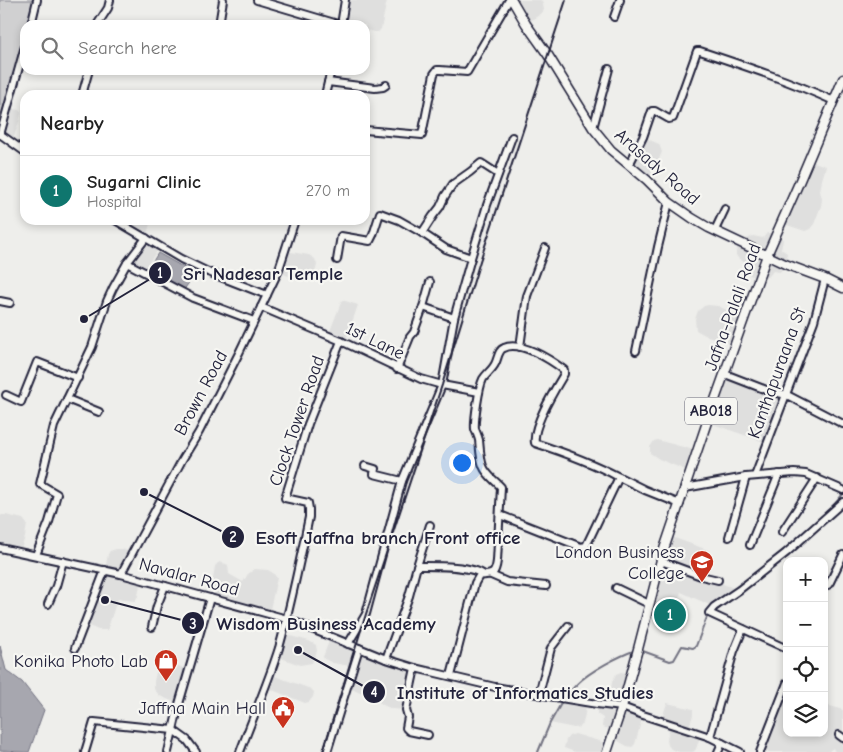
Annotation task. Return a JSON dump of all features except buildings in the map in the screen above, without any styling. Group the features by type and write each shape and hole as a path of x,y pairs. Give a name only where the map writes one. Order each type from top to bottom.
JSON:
{"main road":[{"name":"Arasady Road","path":"513,1 593,128 611,150 669,202 692,218 715,230 785,264 843,288"},
{"name":"Jafna-Palali Road","path":"606,752 622,707 661,561 724,374 766,255 843,79"}],"street":[{"path":"32,20 37,0"},
{"path":"100,20 108,8 110,0"},
{"path":"220,20 223,0"},
{"path":"257,0 270,2 326,20"},
{"path":"342,20 345,0"},
{"path":"614,17 620,0"},
{"path":"370,130 422,135 434,74 437,70 467,72 513,1"},
{"path":"629,166 652,111 669,119 673,118 697,51 766,73 834,101"},
{"path":"20,64 0,135 20,149"},
{"path":"593,128 609,69"},
{"path":"83,90 88,75"},
{"path":"326,90 329,75"},
{"path":"328,82 375,88 383,88 386,85"},
{"path":"348,644 366,614 402,482 442,385 454,318 471,258 512,137"},
{"path":"422,233 453,184 481,162 498,174"},
{"path":"636,351 669,202"},
{"path":"715,230 725,209"},
{"path":"336,260 341,236 370,241 374,235 380,213 399,220 446,249 471,258"},
{"path":"122,225 180,259 267,295"},
{"name":"Brown Road","path":"122,574 182,460 199,432 238,355 278,272 293,225"},
{"path":"37,552 57,494 40,484 54,426 92,347 113,288 127,263 146,238"},
{"path":"520,347 527,296 544,248"},
{"path":"127,263 193,298 254,321"},
{"name":"Kanthapuraana St","path":"755,476 814,321 825,279"},
{"path":"396,368 414,332 430,282"},
{"path":"0,301 10,303"},
{"name":"1st Lane","path":"261,307 341,341 421,380 479,392"},
{"path":"423,307 454,318"},
{"name":"Clock Tower Road","path":"240,752 265,687 287,619 309,517 310,509 308,503 285,498 308,424 341,341"},
{"path":"451,676 475,582 479,576 487,575 496,569 501,487 489,476 484,467 475,430 479,392 483,379 490,372 501,350 506,347 520,347 534,352 564,370 541,419 535,443 579,458 645,490 680,504"},
{"path":"6,395 21,402 37,362 78,378"},
{"path":"724,374 769,391 787,395 843,424"},
{"path":"67,399 99,412"},
{"path":"365,466 375,469 374,474 402,482"},
{"path":"685,488 746,477 794,473 806,474 843,490"},
{"path":"750,545 779,474"},
{"path":"500,515 576,546 586,546 619,477"},
{"path":"729,537 746,477"},
{"path":"782,532 817,478"},
{"path":"783,647 709,613 714,607 786,553 843,502"},
{"path":"386,659 409,596 430,525"},
{"name":"Navalar Road","path":"0,548 37,552 63,561 122,574 287,619 386,659 415,668 495,687 622,707 710,736 740,752"},
{"path":"828,585 843,555"},
{"path":"48,604 56,586 63,561"},
{"path":"661,561 718,580"},
{"path":"417,566 464,568 507,582 546,586"},
{"path":"75,648 105,570"},
{"path":"152,627 157,606 165,586"},
{"path":"616,588 649,604"},
{"path":"168,752 210,598"},
{"path":"538,694 551,648 568,626"},
{"path":"710,736 734,651 743,629"},
{"path":"327,752 359,648"},
{"path":"415,668 406,710 408,717 406,728 409,731 428,735"},
{"path":"760,752 783,692"},
{"path":"85,752 94,722 173,730 187,740 196,752"},
{"path":"718,752 722,743"}],"shaded area":[{"path":"0,0 37,0 32,20 20,20 20,64 0,134"},
{"path":"345,0 387,0 381,29 378,32 370,31 370,20 342,20"},
{"path":"512,0 541,0 544,10 526,24"},
{"path":"8,108 19,110 20,118 12,142 0,135"},
{"path":"643,137 659,144 662,152 647,180 629,165"},
{"path":"808,160 826,166 820,191 821,206 814,224 805,231 781,223"},
{"path":"150,225 146,238 160,247 143,271 127,263 145,238 124,226"},
{"path":"767,233 780,236 783,240 781,249 787,253 787,259 780,272 773,271 767,277 758,278 750,275 748,265 738,258 736,252 740,242 753,236 763,238"},
{"path":"285,251 309,255 315,259 317,265 314,276 307,280 300,280 278,272"},
{"path":"158,253 195,274 183,291 147,271"},
{"path":"342,300 358,305 345,343 328,336"},
{"path":"708,305 718,306 744,318 734,345 696,330 695,319 698,311"},
{"path":"725,374 787,395 767,443 707,422"},
{"path":"657,440 698,451 690,472 659,459 650,453 650,447"},
{"path":"0,516 23,519 27,524 20,552 0,548"},
{"path":"669,536 708,550 709,555 702,576 739,590 714,607 681,592 677,608 670,609 649,604"},
{"path":"116,549 133,553 122,574 141,579 138,596 135,601 118,599 107,630 98,630 85,624 105,570 108,554"},
{"path":"220,562 228,565 229,574 243,582 248,574 255,569 268,570 273,573 277,578 269,614 210,598 215,566"},
{"path":"283,634 309,641 316,645 317,651 312,663 300,665 276,656"},
{"path":"331,636 415,668 406,710 392,709 374,698 344,685 350,666 333,663 323,657"},
{"path":"0,646 6,670 22,682 44,710 29,752 0,751"},
{"name":"Konika Photo Lab","path":"160,666 178,666 189,670 179,704 160,696 154,689 156,673"},
{"path":"621,672 631,674 622,707 643,715 635,744 632,747 611,737 614,730 602,727 603,718 597,714 597,704 609,705 612,682 616,674"},
{"path":"269,674 311,689 314,692 313,697 309,702 305,703 265,687"},
{"path":"564,698 586,702 583,723 580,727 574,728 550,723"},
{"path":"783,698 783,737 828,737 828,705 843,710 843,752 835,752 833,748 828,752 764,752"},
{"path":"667,703 693,709 688,730 701,734 696,749 693,752 679,752 671,749 668,745 667,740 671,725 661,721"},
{"path":"575,734 609,744 607,752 575,752 564,748 569,736"}],"waterway":[{"path":"829,511 843,494"},
{"path":"713,613 741,592"},
{"path":"640,650 670,661 674,660 682,646 693,648 696,646 709,616"},
{"path":"566,697 589,674 613,660 636,650"},
{"path":"538,752 550,723 563,700"}],"railway":[{"path":"323,752 366,614 442,385 480,261 566,0"}],"place":[{"name":"Sri Nadesar Temple","path":"84,319"},
{"name":"Esoft Jaffna branch Front office","path":"144,492"},
{"name":"London Business College","path":"702,583"},
{"name":"Wisdom Business Academy","path":"105,600"},
{"name":"Sugarni Clinic","path":"670,615"},
{"name":"Institute of Informatics Studies","path":"298,650"},
{"name":"Konika Photo Lab","path":"166,682"},
{"name":"Jaffna Main Hall","path":"283,729"}]}
